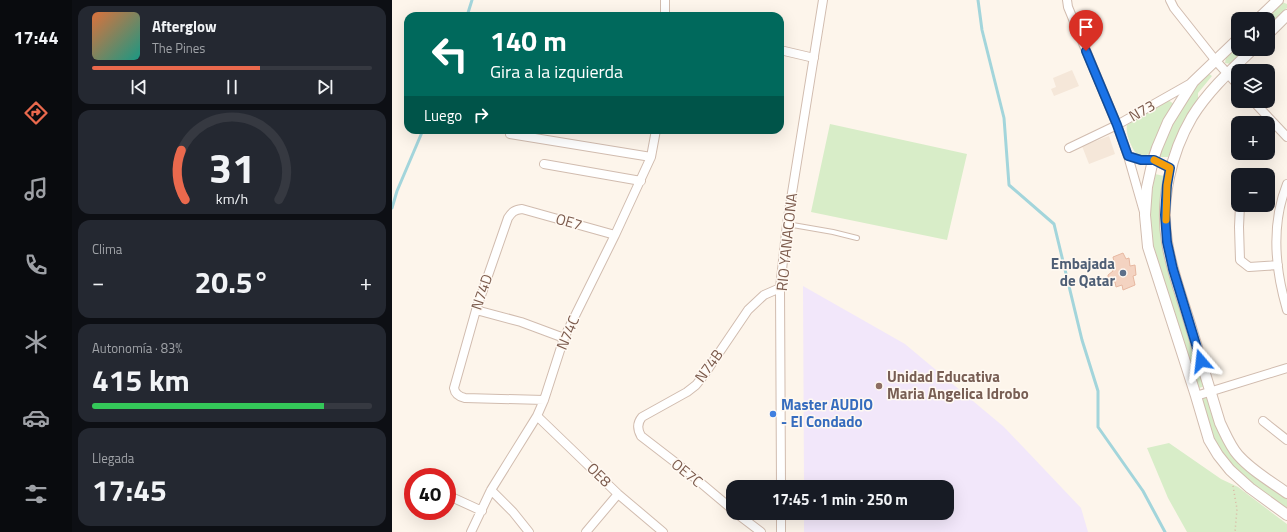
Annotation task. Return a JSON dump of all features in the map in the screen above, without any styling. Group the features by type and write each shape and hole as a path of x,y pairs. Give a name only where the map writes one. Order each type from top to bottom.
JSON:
{"street":[{"path":"665,0 665,12"},
{"name":"RIO YANACONA","path":"781,480 780,288 787,224 823,0"},
{"path":"1067,0 1068,6 1117,125 1128,156 1144,215 1148,247 1209,440 1218,455 1230,470 1250,488 1287,514"},
{"path":"1170,0 1174,8 1231,78"},
{"path":"1265,12 1278,0"},
{"path":"1275,27 1287,15"},
{"path":"1144,215 1148,187 1157,148 1168,122 1193,82 1231,46"},
{"path":"784,51 814,58"},
{"path":"1245,56 1207,96 1192,117 1179,142 1170,168 1167,185 1165,215 1167,242 1173,269 1210,391 1220,422 1228,440 1237,455 1253,469 1287,493"},
{"name":"N73","path":"1069,148 1117,125 1193,82"},
{"path":"1260,108 1287,137"},
{"path":"510,134 651,158"},
{"name":"N74C","path":"472,532 491,490 537,416 544,400 564,338 616,235 651,158 655,134"},
{"path":"1128,156 1141,160 1154,160 1170,168"},
{"path":"544,164 641,181"},
{"path":"1287,184 1283,193 1276,226 1278,265 1287,310"},
{"name":"OE7","path":"522,209 616,235"},
{"name":"N74D","path":"522,209 511,213 508,218 476,310 454,388 460,397 465,398 544,400"},
{"path":"1240,212 1240,260 1243,264 1249,267 1278,265"},
{"name":"N74B","path":"641,436 637,426 639,420 687,392 696,385 748,310 764,295 780,288"},
{"path":"476,310 521,322 564,338"},
{"path":"1196,396 1287,368"},
{"name":"OE8","path":"537,416 618,494 663,532"},
{"path":"1263,421 1287,440"},
{"name":"OE7C","path":"641,436 726,504"},
{"path":"491,490 529,532"},
{"path":"586,532 618,494"},
{"path":"456,499 482,511"},
{"path":"745,520 761,532"},
{"path":"781,520 781,532"}],"lane":[{"path":"787,224 857,238"}],"path":[{"path":"1230,470 1237,509 1235,532"}],"shaded area":[{"path":"1072,70 1079,86 1054,96 1051,89 1056,87 1053,78"},
{"path":"1109,136 1115,154 1089,164 1082,146"},
{"name":"Unidad Educativa Maria Angelica Idrobo","path":"803,286 905,344 1004,427 1081,508 1088,532 804,532 804,520 954,520 954,480 804,480"}],"green space":[{"path":"1282,2 1287,4 1287,8 1275,20 1275,12 1272,12"},
{"path":"1231,52 1231,56 1239,56 1231,64 1225,63 1226,57"},
{"path":"1208,73 1212,76 1198,93 1198,101 1181,128 1168,157 1158,157 1179,112 1192,92"},
{"path":"1168,100 1174,104 1151,153 1144,156 1138,156 1133,149 1127,133 1127,125"},
{"path":"830,124 967,154 947,240 811,212"},
{"path":"1155,174 1164,176 1161,201 1205,386 1196,389 1150,238 1149,210"},
{"path":"1208,396 1250,472 1287,498 1287,511 1233,469 1212,438 1200,398"},
{"path":"1169,443 1221,479 1238,487 1287,524 1287,532 1187,532 1168,498 1147,448"}],"building":[{"name":"Embajada de Qatar","path":"1123,253 1126,259 1129,258 1130,266 1135,265 1136,275 1133,276 1135,285 1123,290 1122,285 1116,287 1115,282 1108,279 1108,275 1113,271 1111,263 1114,262 1113,257"}],"waterway":[{"path":"468,12 472,0"},
{"path":"978,0 982,30 1004,118 1009,185 1054,224 1082,340 1098,391 1098,427 1143,491 1165,532"},
{"path":"392,208 397,191 421,134"}],"slow traffic":[{"path":"1154,160 1170,168 1167,185 1166,220"}],"place":[{"name":"Embajada de Qatar","path":"1123,273"},
{"name":"Unidad Educativa Maria Angelica Idrobo","path":"879,386"},
{"name":"Master AUDIO - El Condado","path":"773,414"}],"route":[{"path":"1086,51 1117,125 1128,156 1141,160 1154,160 1170,168 1165,215 1167,242 1173,269 1201,361"}]}
